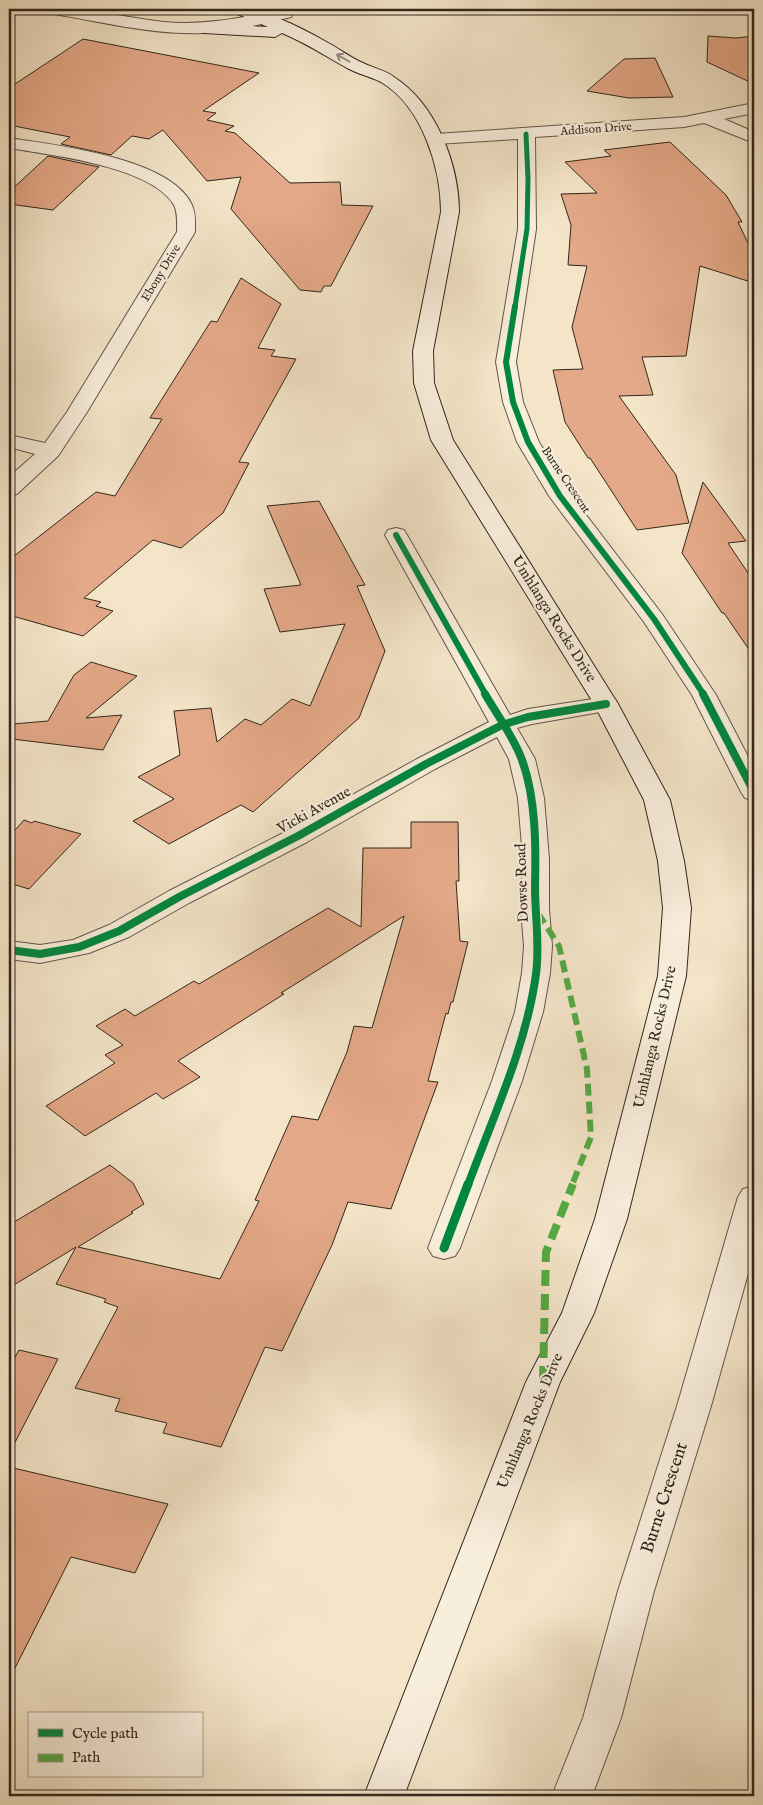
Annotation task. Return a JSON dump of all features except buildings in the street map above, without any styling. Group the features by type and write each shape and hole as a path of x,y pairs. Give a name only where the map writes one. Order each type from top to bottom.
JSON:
{"street":[{"path":"54,9 153,26 262,31 304,36"},
{"path":"188,20 204,12"},
{"path":"116,20 188,20 261,12 322,28"},
{"path":"204,28 261,12"},
{"name":"Umhlanga Rocks Drive","path":"261,12 356,66 387,79 404,92 420,112 436,140 450,191 450,212 423,351 424,383 442,440 606,704 657,800 671,860 677,908 672,976 611,1219 578,1312 543,1382 384,1796"},
{"name":"Umhlanga Rocks Drive","path":"361,51 376,63 387,79"},
{"name":"Addison Drive","path":"436,140 707,118 754,108"},
{"path":"707,118 754,138"},
{"name":"Burne Crescent","path":"526,134 528,179 527,229 506,362 513,402 528,442 560,496 654,619 704,695 754,792"},
{"name":"Ebony Drive","path":"9,144 89,157 140,172 175,194 182,203 186,215 186,232 77,412 50,451 9,489"},
{"path":"9,441 50,451"},
{"name":"Dowse Road","path":"396,535 522,759 531,798 536,859 535,909 538,946 536,973 529,1012 507,1081 444,1248"},
{"name":"Vicki Avenue","path":"9,950 40,954 79,948 119,931 179,897 298,836 426,764 502,725 528,717 606,704"},
{"name":"Burne Crescent","path":"572,1796 602,1718 636,1591 694,1406 754,1197"}],"marked path":[{"path":"538,913 559,946 587,1069 591,1137 546,1252 543,1382"}],"cycle path":[{"path":"526,134 528,179 527,229 506,362 513,402 528,442 560,496 654,619 704,695 754,792"},
{"path":"396,535 522,759 531,798 536,859 535,909 538,946 536,973 529,1012 507,1081 444,1248"},
{"path":"9,950 40,954 79,947 119,931 179,897 298,836 426,764 502,725 528,717 606,704"}]}
